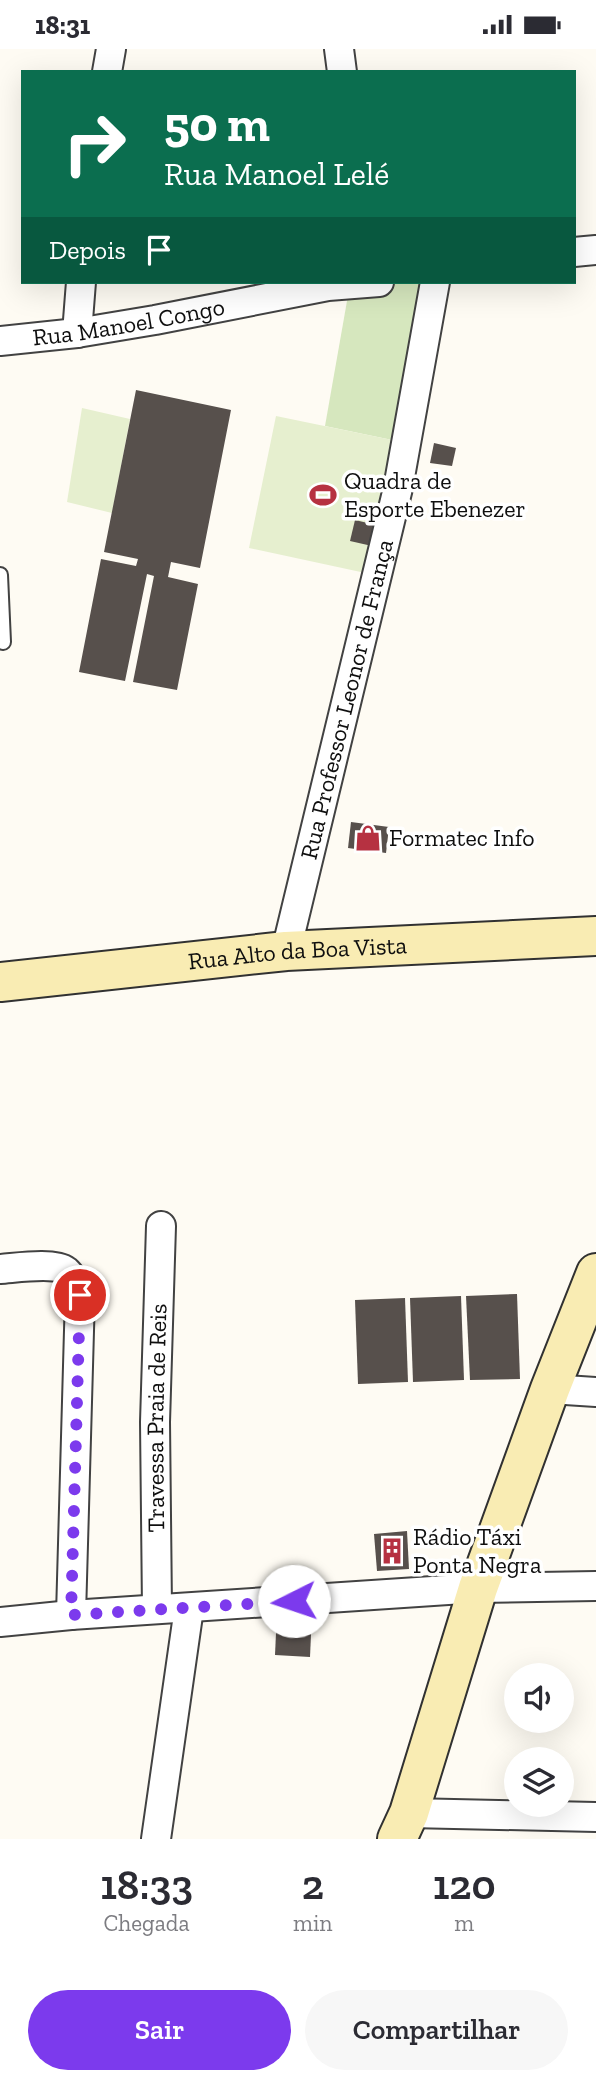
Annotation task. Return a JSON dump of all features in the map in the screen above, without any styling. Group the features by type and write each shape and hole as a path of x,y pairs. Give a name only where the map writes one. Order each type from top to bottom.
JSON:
{"street":[{"path":"107,70 111,49"},
{"path":"339,49 342,70"},
{"path":"576,251 596,250"},
{"path":"77,333 81,284"},
{"name":"Rua Manoel Congo","path":"0,341 77,333 350,284"},
{"name":"Rua Professor Leonor de França","path":"286,951 397,488 435,284"},
{"name":"Rua Alto da Boa Vista","path":"0,982 286,951 596,936"},
{"name":"Travessa Praia de Reis","path":"157,1609 155,1422 161,1226"},
{"path":"0,1269 54,1266 66,1271 74,1280 80,1295 71,1615"},
{"path":"596,1273 550,1389 478,1588 403,1826 596,1817"},
{"path":"550,1389 596,1392"},
{"path":"0,1622 478,1588 596,1586"},
{"path":"156,1839 188,1608"}],"lane":[{"path":"0,575 3,642"}],"green space":[{"path":"350,284 423,284 397,441 325,426"},
{"path":"82,408 130,419 112,513 67,502"},
{"name":"Quadra de Esporte Ebenezer","path":"276,416 397,441 370,574 249,548"}],"building":[{"path":"136,390 231,410 200,568 171,562 168,577 198,584 177,690 133,682 154,576 147,574 125,681 79,672 101,559 136,566 138,559 104,552"},
{"path":"434,443 456,448 452,466 430,463"},
{"path":"355,520 376,525 372,546 350,541"},
{"name":"Formatec Info","path":"351,822 389,827 386,853 348,848"},
{"path":"517,1294 520,1379 470,1380 466,1296"},
{"path":"461,1296 464,1380 413,1382 410,1298"},
{"path":"405,1298 408,1382 358,1384 355,1300"},
{"name":"Rádio Táxi Ponta Negra","path":"407,1531 409,1569 377,1571 374,1534"},
{"path":"277,1611 312,1612 310,1657 275,1655"}],"place":[{"name":"Quadra de Esporte Ebenezer","path":"323,495"},
{"name":"Formatec Info","path":"368,838"},
{"name":"Rádio Táxi Ponta Negra","path":"392,1551"}],"route":[{"path":"80,1295 71,1615 294,1601"}]}
